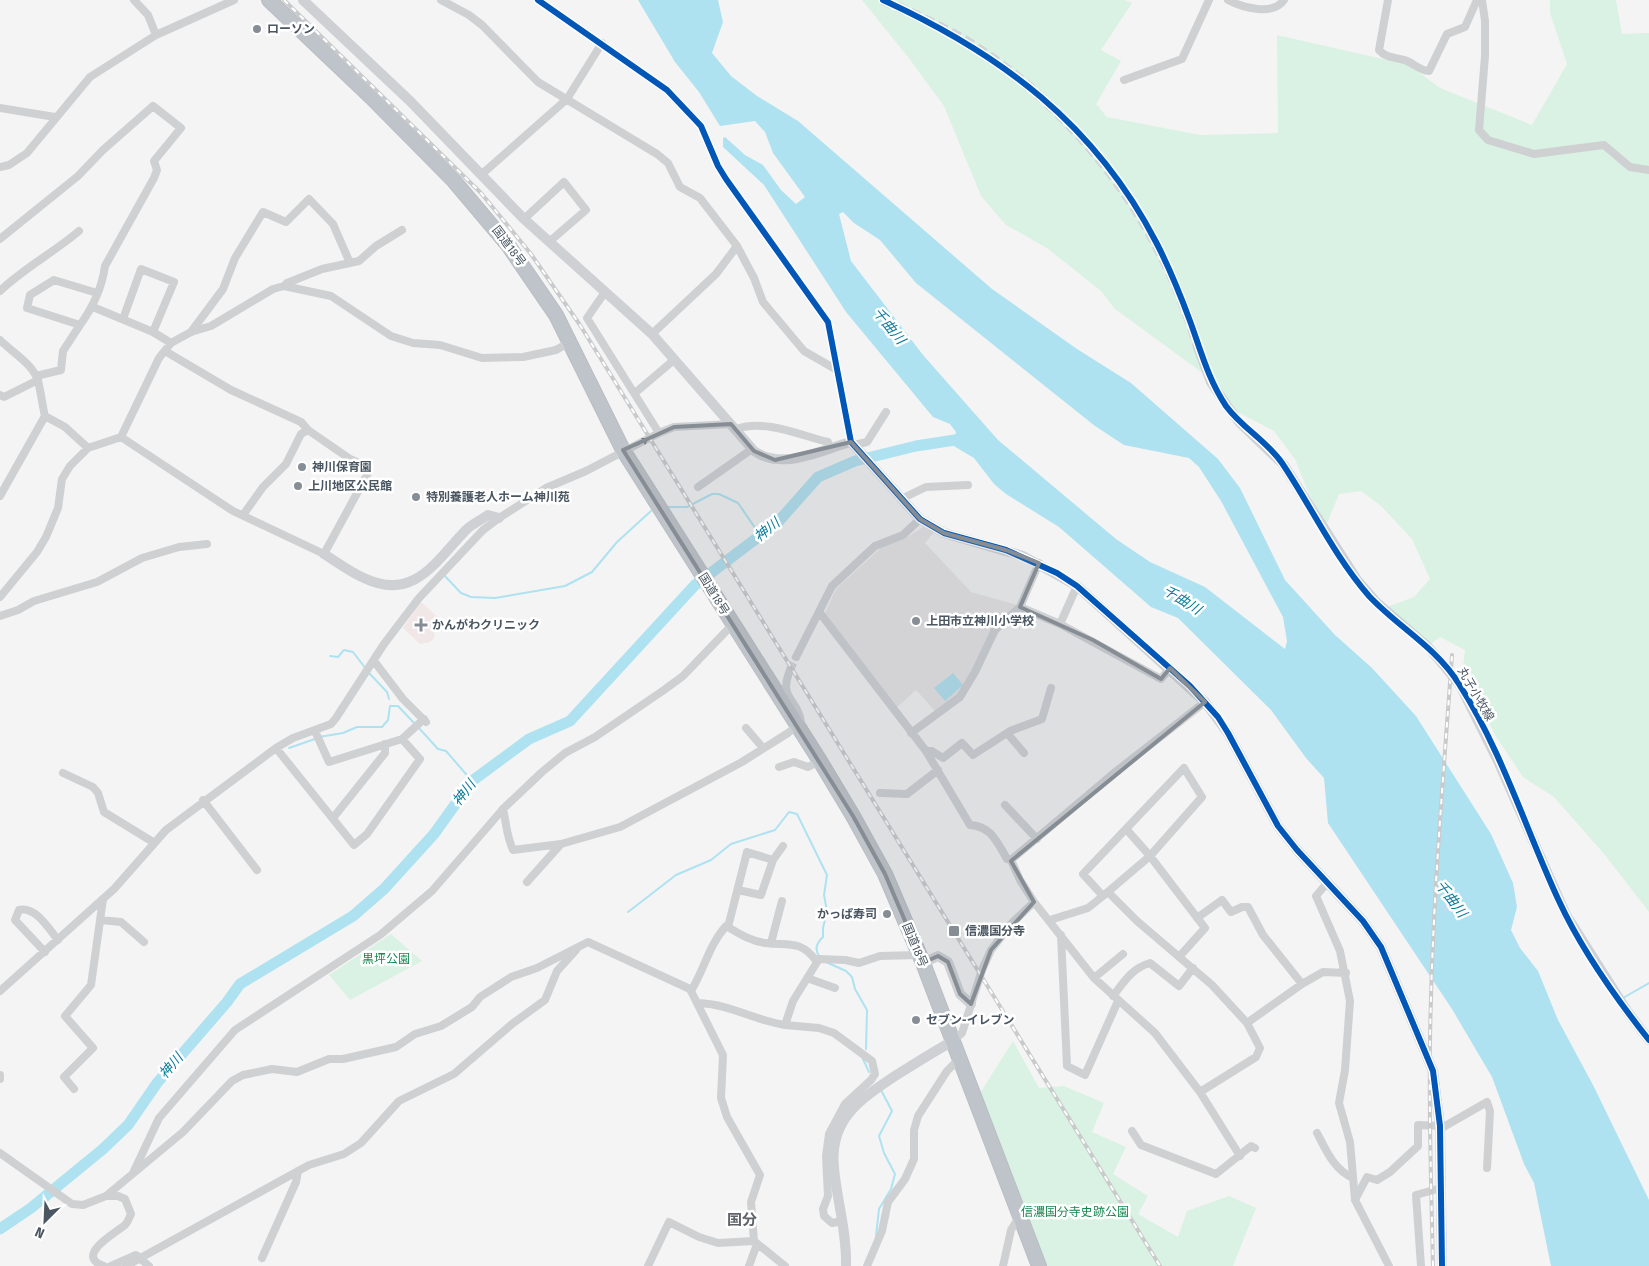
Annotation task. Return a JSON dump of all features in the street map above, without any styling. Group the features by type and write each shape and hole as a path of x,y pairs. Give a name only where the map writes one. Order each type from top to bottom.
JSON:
{"highway":[{"name":"国道18号","path":"269,0 371,97 477,206 526,268 570,342 623,450 820,761 885,874 921,959 1039,1266"}],"street":[{"path":"134,0 148,16 156,36"},
{"path":"0,167 9,165 27,153 90,77 156,36 234,0"},
{"path":"303,0 410,101 524,219 652,334 675,358 752,449 765,458 791,460 830,447 867,442 886,412"},
{"path":"441,0 469,15 482,25 538,82 657,154 668,163 680,187 700,198 737,246 754,278 763,302 804,351 838,370"},
{"path":"538,0 667,90 701,126 718,166 726,179 828,322 852,443 900,498 920,519 944,533 1006,550 1039,563 1077,586 1170,668 1205,702 1228,733 1278,826 1297,850 1363,921 1381,947 1433,1071 1440,1128 1442,1266"},
{"path":"1124,80 1182,60 1209,0"},
{"path":"1228,0 1236,4 1269,10 1280,5 1284,0"},
{"path":"1388,0 1379,50 1384,56 1405,60 1424,71 1429,71 1447,34 1464,28 1477,0"},
{"path":"1482,0 1485,38 1483,101 1479,130 1482,135 1488,140 1534,154 1604,145 1630,167 1649,170"},
{"path":"482,174 567,99 602,43"},
{"path":"0,240 78,176 103,150 153,106 181,128 154,161 157,170 154,178 105,266 103,281 93,307 63,352 62,370 37,378 4,397 0,395"},
{"path":"0,108 55,117"},
{"path":"524,219 564,182 586,210 549,242"},
{"path":"191,332 223,289 235,258 262,212 286,222 309,199 334,224 350,263"},
{"path":"284,286 286,283 322,268 359,261 376,246 402,230"},
{"path":"0,292 25,269 58,249 79,231"},
{"path":"652,334 716,274 737,246"},
{"path":"122,319 141,269 174,282 153,332"},
{"path":"80,326 26,308 30,295 54,280 97,293"},
{"path":"0,597 37,552 58,508 62,479 70,466 88,448 120,436 159,358 171,343 191,332 211,326 273,289 284,286 331,296 391,336 413,343 440,345 482,358 523,357 556,350 570,342"},
{"path":"605,292 587,318 659,433"},
{"path":"93,307 153,332 171,343"},
{"path":"0,340 12,353 30,366 37,378 45,416 0,496"},
{"name":"丸子小牧線","path":"1198,347 1212,382 1227,406 1240,423 1280,460 1357,580 1376,602 1428,647 1460,685 1498,761 1566,915 1626,1011 1649,1040"},
{"path":"165,351 232,390 301,422 308,430 350,459 363,465 368,473 324,554"},
{"path":"635,393 675,358"},
{"path":"45,416 65,427 88,448"},
{"path":"1,987 45,952 103,899 153,842 203,800 276,748 331,724 419,598 482,530 499,518 546,488 586,471 623,450 638,445 674,427 769,426 828,442 830,447"},
{"path":"242,515 263,487 286,464 301,434 308,430"},
{"path":"120,436 196,488 242,515 324,554 374,582 394,586 407,584 427,573 468,528 488,515 499,518"},
{"path":"698,487 752,449"},
{"path":"900,498 926,487 968,485"},
{"path":"796,657 820,613 832,586 875,546 903,535 920,519"},
{"path":"0,616 18,610 34,601 97,582 142,558 179,548 207,544"},
{"path":"911,733 960,697 975,672 995,630 1020,607 1039,563"},
{"path":"1060,624 1077,586"},
{"path":"1020,607 1060,624 1161,679 1170,668"},
{"path":"820,613 926,751 970,825 980,826 991,832 1011,860 1020,880 1034,902 1094,978 1155,1033 1200,1092 1240,1156"},
{"path":"133,1173 159,1118 235,1030 387,928 432,891 503,809 565,753 595,736 683,676 731,622"},
{"path":"315,730 329,762 402,739 425,721 403,699 374,661"},
{"path":"503,809 507,824 506,833 514,850 561,844 620,827 717,776 797,725 800,722 800,716 785,688 790,670"},
{"path":"926,751 944,758 962,743 973,755 1007,733 1042,719 1050,688"},
{"path":"1011,860 1205,702"},
{"path":"746,728 763,748"},
{"path":"1007,733 1024,754"},
{"path":"276,748 354,845 368,834 420,759 402,739"},
{"path":"333,818 385,753 385,744"},
{"path":"779,767 794,762 808,767 820,761"},
{"path":"1050,920 1088,908 1105,894 1150,856 1202,797 1184,768 1127,830 1083,874 1105,894 1212,984 1248,1023 1260,1048 1256,1057 1200,1092"},
{"path":"880,793 906,794 938,770"},
{"path":"63,773 93,787 98,793 104,812 153,842"},
{"path":"203,800 257,870"},
{"path":"1005,805 1037,839"},
{"path":"1127,830 1150,856 1205,928 1179,957"},
{"path":"527,882 561,844"},
{"path":"738,890 761,895 773,860 782,846"},
{"path":"691,991 702,973 712,945 726,926 728,927 747,852 773,860"},
{"path":"1327,882 1316,896 1340,951 1346,973 1350,1002 1345,1070 1339,1103 1350,1142 1355,1200 1363,1220 1389,1266"},
{"path":"74,1089 64,1077 93,1048 65,1016 90,985 103,899"},
{"path":"1197,918 1222,900 1230,912 1242,907 1248,907 1252,910 1254,920 1263,935 1302,984"},
{"path":"770,943 782,901"},
{"path":"846,1266 843,1221 834,1165 837,1135 842,1122 850,1110 872,1090 953,1041 962,1033 991,950 1000,936 1034,902"},
{"path":"45,952 15,920 19,910 24,909 37,915 58,940"},
{"path":"100,920 121,922 144,942"},
{"path":"728,927 749,939 770,943 792,944 807,949 816,962"},
{"path":"1061,935 1067,1066 1085,1075 1128,974 1150,963 1178,986 1193,968"},
{"path":"0,1154 72,1204 83,1205 106,1196 183,1132 232,1081 243,1075 266,1070 297,1072 330,1059 343,1059 396,1047 415,1034 435,1029 472,1007 480,997 511,977 537,968 588,942 691,991 698,1003 723,1055 721,1098 727,1117 760,1176 751,1202 755,1242 749,1266"},
{"path":"126,1266 202,1222 319,1160 344,1154 368,1137 399,1101 454,1074 512,1024 545,1000 557,971 564,961 581,945"},
{"path":"1094,978 1123,954"},
{"path":"785,1025 793,1001 819,959 859,963 880,956 921,959 938,956 948,962 960,994 971,1004"},
{"path":"1248,1023 1302,984 1323,972 1346,973"},
{"path":"807,978 835,988"},
{"path":"698,1003 718,1004 749,1016 785,1025 825,1030 845,1040 872,1061 874,1074 839,1113 827,1144 828,1196 824,1216 832,1223 843,1221"},
{"path":"867,1266 882,1231 888,1202 905,1179 914,1159 914,1130 918,1116 947,1071 959,1059"},
{"path":"1355,1200 1366,1177 1376,1180 1390,1172 1418,1146 1418,1125 1440,1128 1487,1102 1490,1110 1487,1168"},
{"path":"1132,1131 1141,1145 1216,1174 1251,1146 1254,1148"},
{"path":"1316,1133 1331,1159 1344,1174 1353,1178"},
{"path":"262,1258 296,1182 298,1171"},
{"path":"1421,1266 1416,1195 1441,1188"},
{"path":"104,1266 96,1262 94,1256 95,1249 125,1224 130,1214 125,1200 118,1196 106,1196"},
{"path":"1002,1266 1011,1230 1019,1217"},
{"path":"648,1266 669,1222 699,1237 718,1243 755,1242 785,1266"},
{"path":"111,1266 134,1255 149,1266"}],"highlighted area":[{"path":"731,424 754,451 775,460 851,442 920,519 944,533 1006,550 1039,563 1020,607 1093,640 1161,679 1170,668 1205,702 1011,861 1034,902 991,950 971,1004 960,994 948,962 938,956 923,963 885,874 853,816 623,450 674,427"}],"shaded area":[{"name":"上田市立神川小学校","path":"923,527 934,532 925,543 971,592 1017,605 993,629 973,673 959,695 936,712 916,690 896,708 825,613 836,589 884,545 906,538"},
{"name":"かんがわクリニック","path":"421,602 442,621 433,629 435,637 430,642 420,644 403,628"}],"green space":[{"path":"862,0 1125,0 1132,3 1101,50 1121,61 1096,104 1107,117 1200,135 1278,133 1277,35 1409,65 1440,88 1532,125 1567,64 1550,13 1550,0 1616,0 1622,34 1649,33 1649,912 1605,855 1554,797 1523,777 1495,735 1463,668 1465,650 1440,637 1431,644 1387,607 1414,597 1430,579 1412,539 1381,506 1361,491 1339,494 1326,526 1308,492 1295,459 1274,431 1232,409 1204,374 1115,309 1101,291 1047,248 1006,225 981,196 944,106 908,57"},
{"name":"黒坪公園","path":"391,934 422,961 350,1000 329,975"},
{"name":"信濃国分寺史跡公園","path":"1013,1041 1039,1088 1064,1086 1104,1103 1092,1132 1126,1147 1113,1174 1148,1196 1138,1214 1178,1237 1187,1211 1229,1196 1256,1208 1233,1266 1038,1266 975,1101"}],"water":[{"name":"千曲川","path":"638,0 718,0 723,22 712,53 731,76 757,96 798,121 992,289 1077,349 1131,383 1218,459 1240,488 1285,580 1335,635 1372,668 1416,716 1491,834 1513,883 1517,907 1511,930 1520,948 1538,971 1558,1020 1593,1085 1649,1200 1649,1266 1551,1266 1534,1183 1524,1164 1492,1077 1452,1009 1328,823 1324,778 1306,758 1271,710 1178,618 1151,607 1059,527 1006,494 994,484 974,458 952,445 956,432 950,424 933,417 846,312 764,185 723,147 723,138 725,137 745,155 763,165 781,190 796,204 805,197 773,153 765,132 755,121 720,126 699,92 675,62","holes":["843,212 854,223 880,240 916,283 1095,426 1124,445 1189,458 1199,467 1221,501 1283,617 1287,641 1285,649 1205,587 1150,562 1116,539 998,440 923,355 851,261 839,214"]},
{"path":"953,673 963,685 945,701 934,688"}],"waterway":[{"name":"神川","path":"0,1229 31,1208 103,1149 128,1125 157,1083 227,1002 240,984 353,916 384,889 434,834 472,781 529,739 570,721 695,585 778,522 818,477 855,461 916,446 968,438"},
{"path":"668,507 687,507 712,494 719,494 738,503 760,535"},
{"path":"443,574 461,593 471,597 495,598 565,586 592,572 617,542 651,511"},
{"path":"330,656 338,657 344,650 353,652 366,669"},
{"path":"369,673 387,692 389,699"},
{"path":"319,737 343,733 357,727 382,727 388,720 390,706 398,706 415,724"},
{"path":"418,727 438,749 446,751 472,781"},
{"path":"289,748 315,739"},
{"path":"628,912 676,875 711,860 731,844 775,830 789,812 797,814 827,875 824,895 827,911 823,937 817,946 819,956"},
{"path":"826,962 846,971 852,977 855,989 867,1010 866,1049"},
{"path":"1623,998 1649,983"},
{"path":"863,1059 869,1072"},
{"path":"876,1236 879,1209 891,1189 895,1174 884,1153 879,1136 892,1111 881,1090"}],"tunnel":[{"path":"883,0 939,26 971,44 1011,72 1048,103 1081,138 1112,175 1139,215 1162,257 1182,301 1198,347"},
{"path":"790,670 796,657"}],"railway":[{"path":"284,0 481,193 531,254 580,325 1160,1266"},
{"path":"1433,1266 1430,1098 1432,955 1452,655"}],"cycle path":[{"path":"538,0 667,90 701,126 718,166 726,179 828,322 851,442 920,519 944,533 1006,550 1057,573 1077,586 1190,686 1218,717 1278,826 1297,850 1363,921 1381,947 1433,1071 1440,1126 1442,1266"},
{"path":"883,0 967,44 1005,69 1041,97 1074,128 1104,162 1132,200 1161,251 1210,375 1226,406 1282,463 1356,581 1380,607 1428,648 1450,671 1459,684 1501,763 1568,920 1600,973 1649,1040"}],"place":[{"name":"ローソン","path":"257,29"},
{"name":"神川保育園","path":"302,467"},
{"name":"上川地区公民館","path":"298,486"},
{"name":"特別養護老人ホーム神川苑","path":"416,497"},
{"name":"上田市立神川小学校","path":"916,621"},
{"name":"かんがわクリニック","path":"421,625"},
{"name":"かっぱ寿司","path":"887,914"},
{"name":"信濃国分寺","path":"954,931"},
{"name":"セブン-イレブン","path":"916,1020"}],"district":[{"name":"国分","path":"742,1220"}]}
